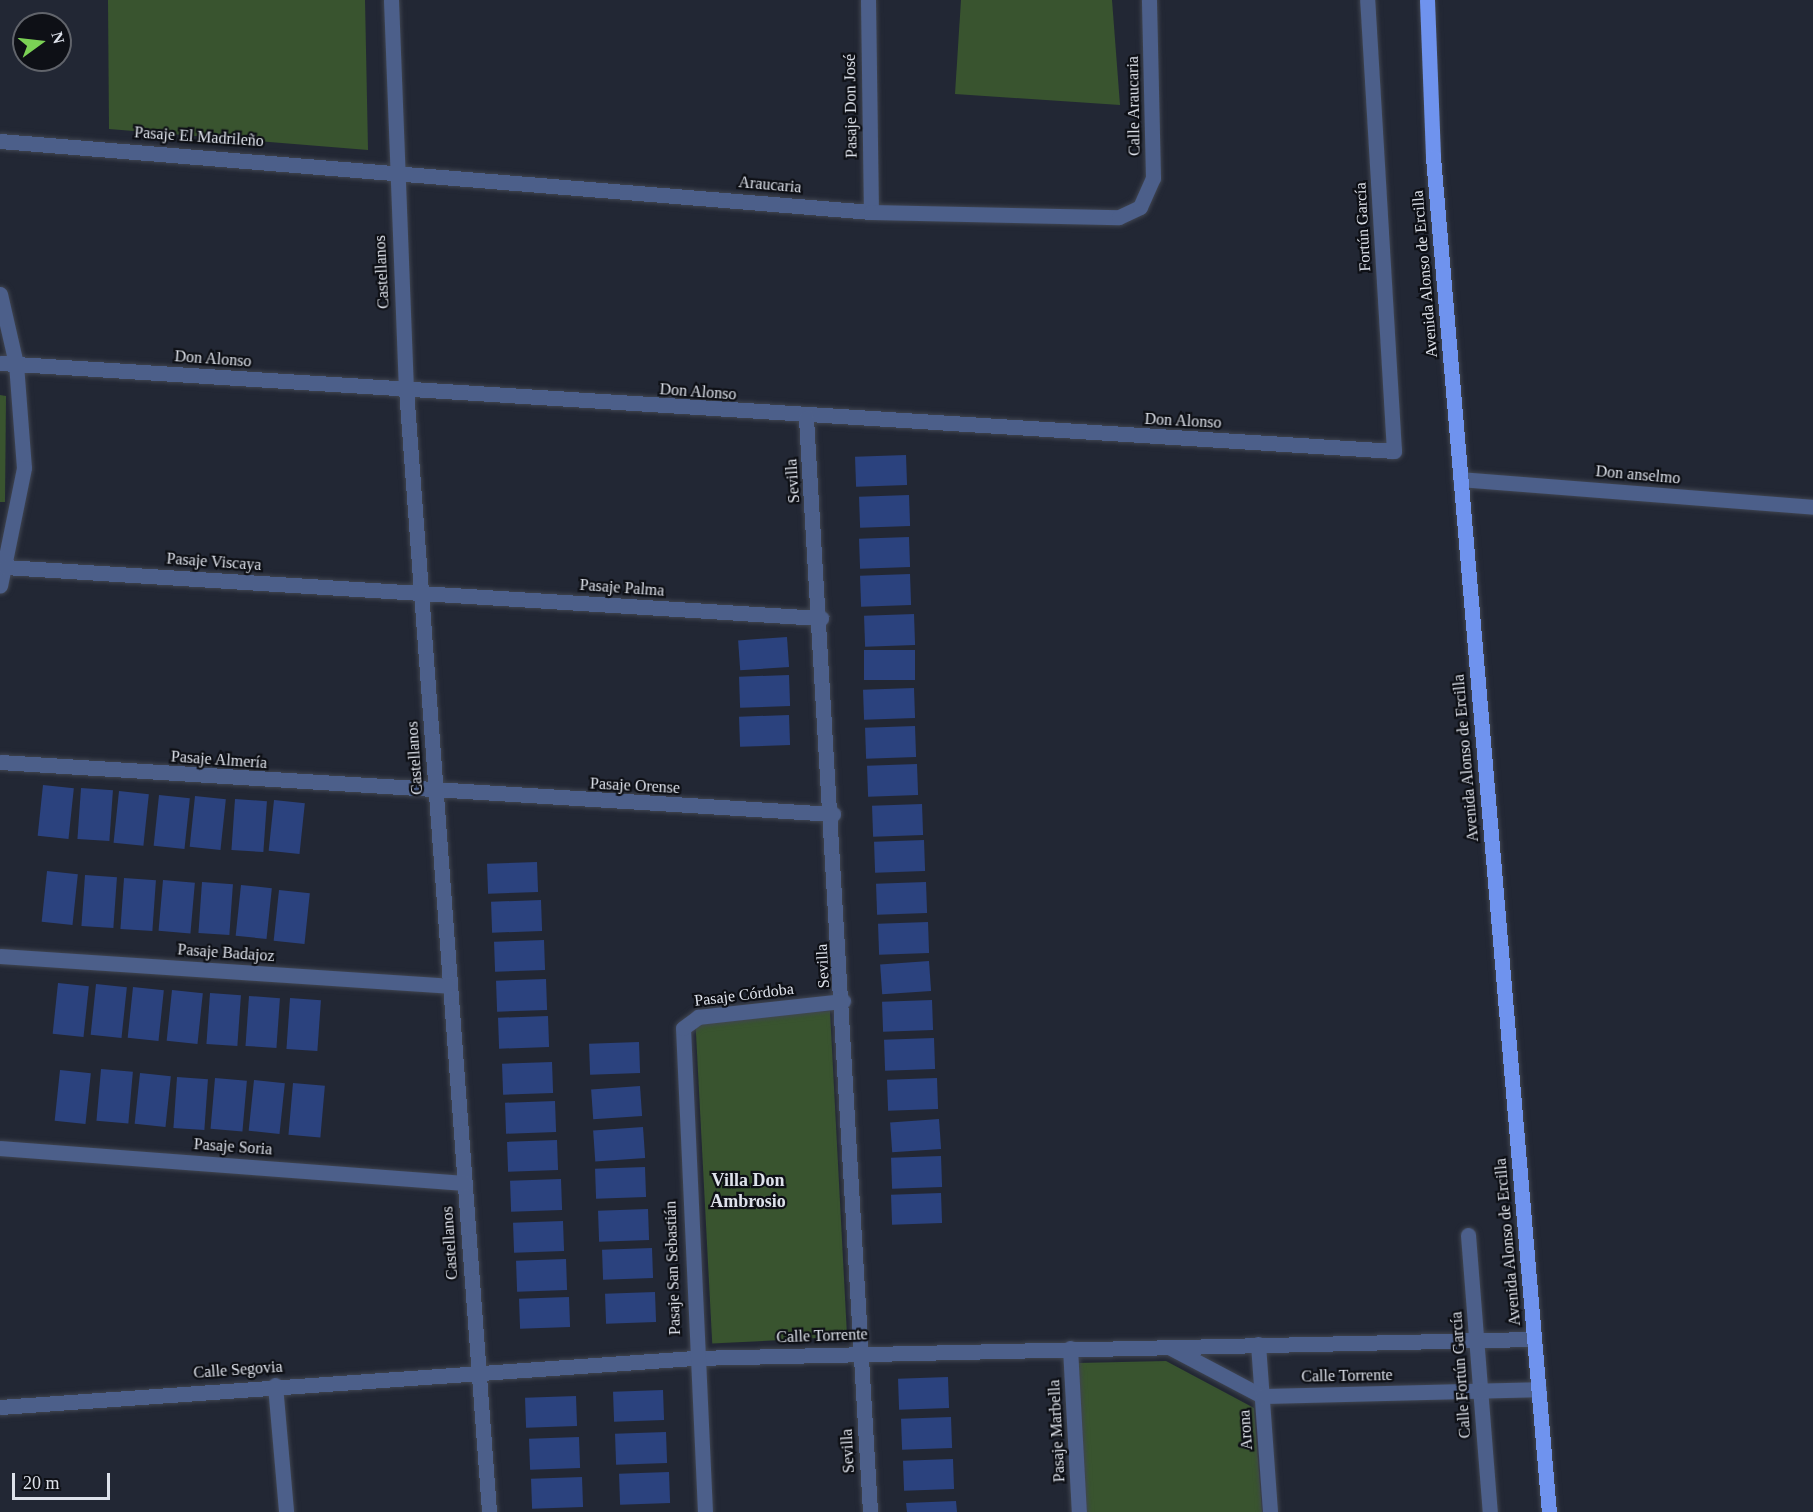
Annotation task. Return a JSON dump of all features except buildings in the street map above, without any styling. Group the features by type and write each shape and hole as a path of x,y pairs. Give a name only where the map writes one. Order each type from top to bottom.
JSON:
{"main road":[{"name":"Avenida Alonso de Ercilla","path":"1427,0 1433,157 1549,1512"}],"street":[{"name":"Castellanos","path":"391,0 395,169 406,389 489,1512"},
{"name":"Pasaje Don José","path":"868,0 871,212"},
{"name":"Calle Araucaria","path":"1140,207 1153,178 1149,0"},
{"name":"Fortún García","path":"1367,0 1394,451"},
{"name":"Pasaje El Madrileño","path":"0,141 395,169"},
{"name":"Araucaria","path":"395,169 871,212 1109,218 1140,207"},
{"path":"0,294 16,364 24,468 0,586"},
{"name":"Don Alonso","path":"0,363 806,418 1394,451"},
{"name":"Sevilla","path":"806,418 833,814 870,1512"},
{"name":"Don anselmo","path":"1460,478 1813,507"},
{"name":"Pasaje Viscaya","path":"5,567 421,593"},
{"name":"Pasaje Palma","path":"421,593 821,618"},
{"name":"Pasaje Almería","path":"0,762 435,793"},
{"name":"Pasaje Orense","path":"435,793 833,814"},
{"name":"Pasaje Badajoz","path":"0,956 449,986"},
{"name":"Pasaje Córdoba","path":"686,1023 698,1017 843,1002"},
{"name":"Pasaje San Sebastián","path":"686,1023 681,1036 694,1358 705,1512"},
{"name":"Pasaje Soria","path":"0,1148 464,1183"},
{"name":"Calle Fortún García","path":"1468,1235 1490,1512"},
{"name":"Calle Torrente","path":"478,1374 694,1358 861,1352 1534,1339"},
{"name":"Arona","path":"1258,1344 1270,1512"},
{"name":"Calle Torrente","path":"1168,1346 1262,1396 1539,1389"},
{"name":"Pasaje Marbella","path":"1071,1348 1079,1512"},
{"name":"Calle Segovia","path":"0,1407 275,1385 478,1374"},
{"path":"275,1385 286,1512"}],"green space":[{"path":"108,0 365,0 368,150 109,129"},
{"path":"961,0 1112,0 1120,105 955,94"},
{"path":"0,395 6,396 5,502 0,502"},
{"path":"830,1011 847,1337 712,1344 695,1018"},
{"path":"1166,1361 1254,1408 1262,1512 1085,1512 1077,1363"}],"district":[{"name":"Villa Don Ambrosio","path":"748,1191"}]}
